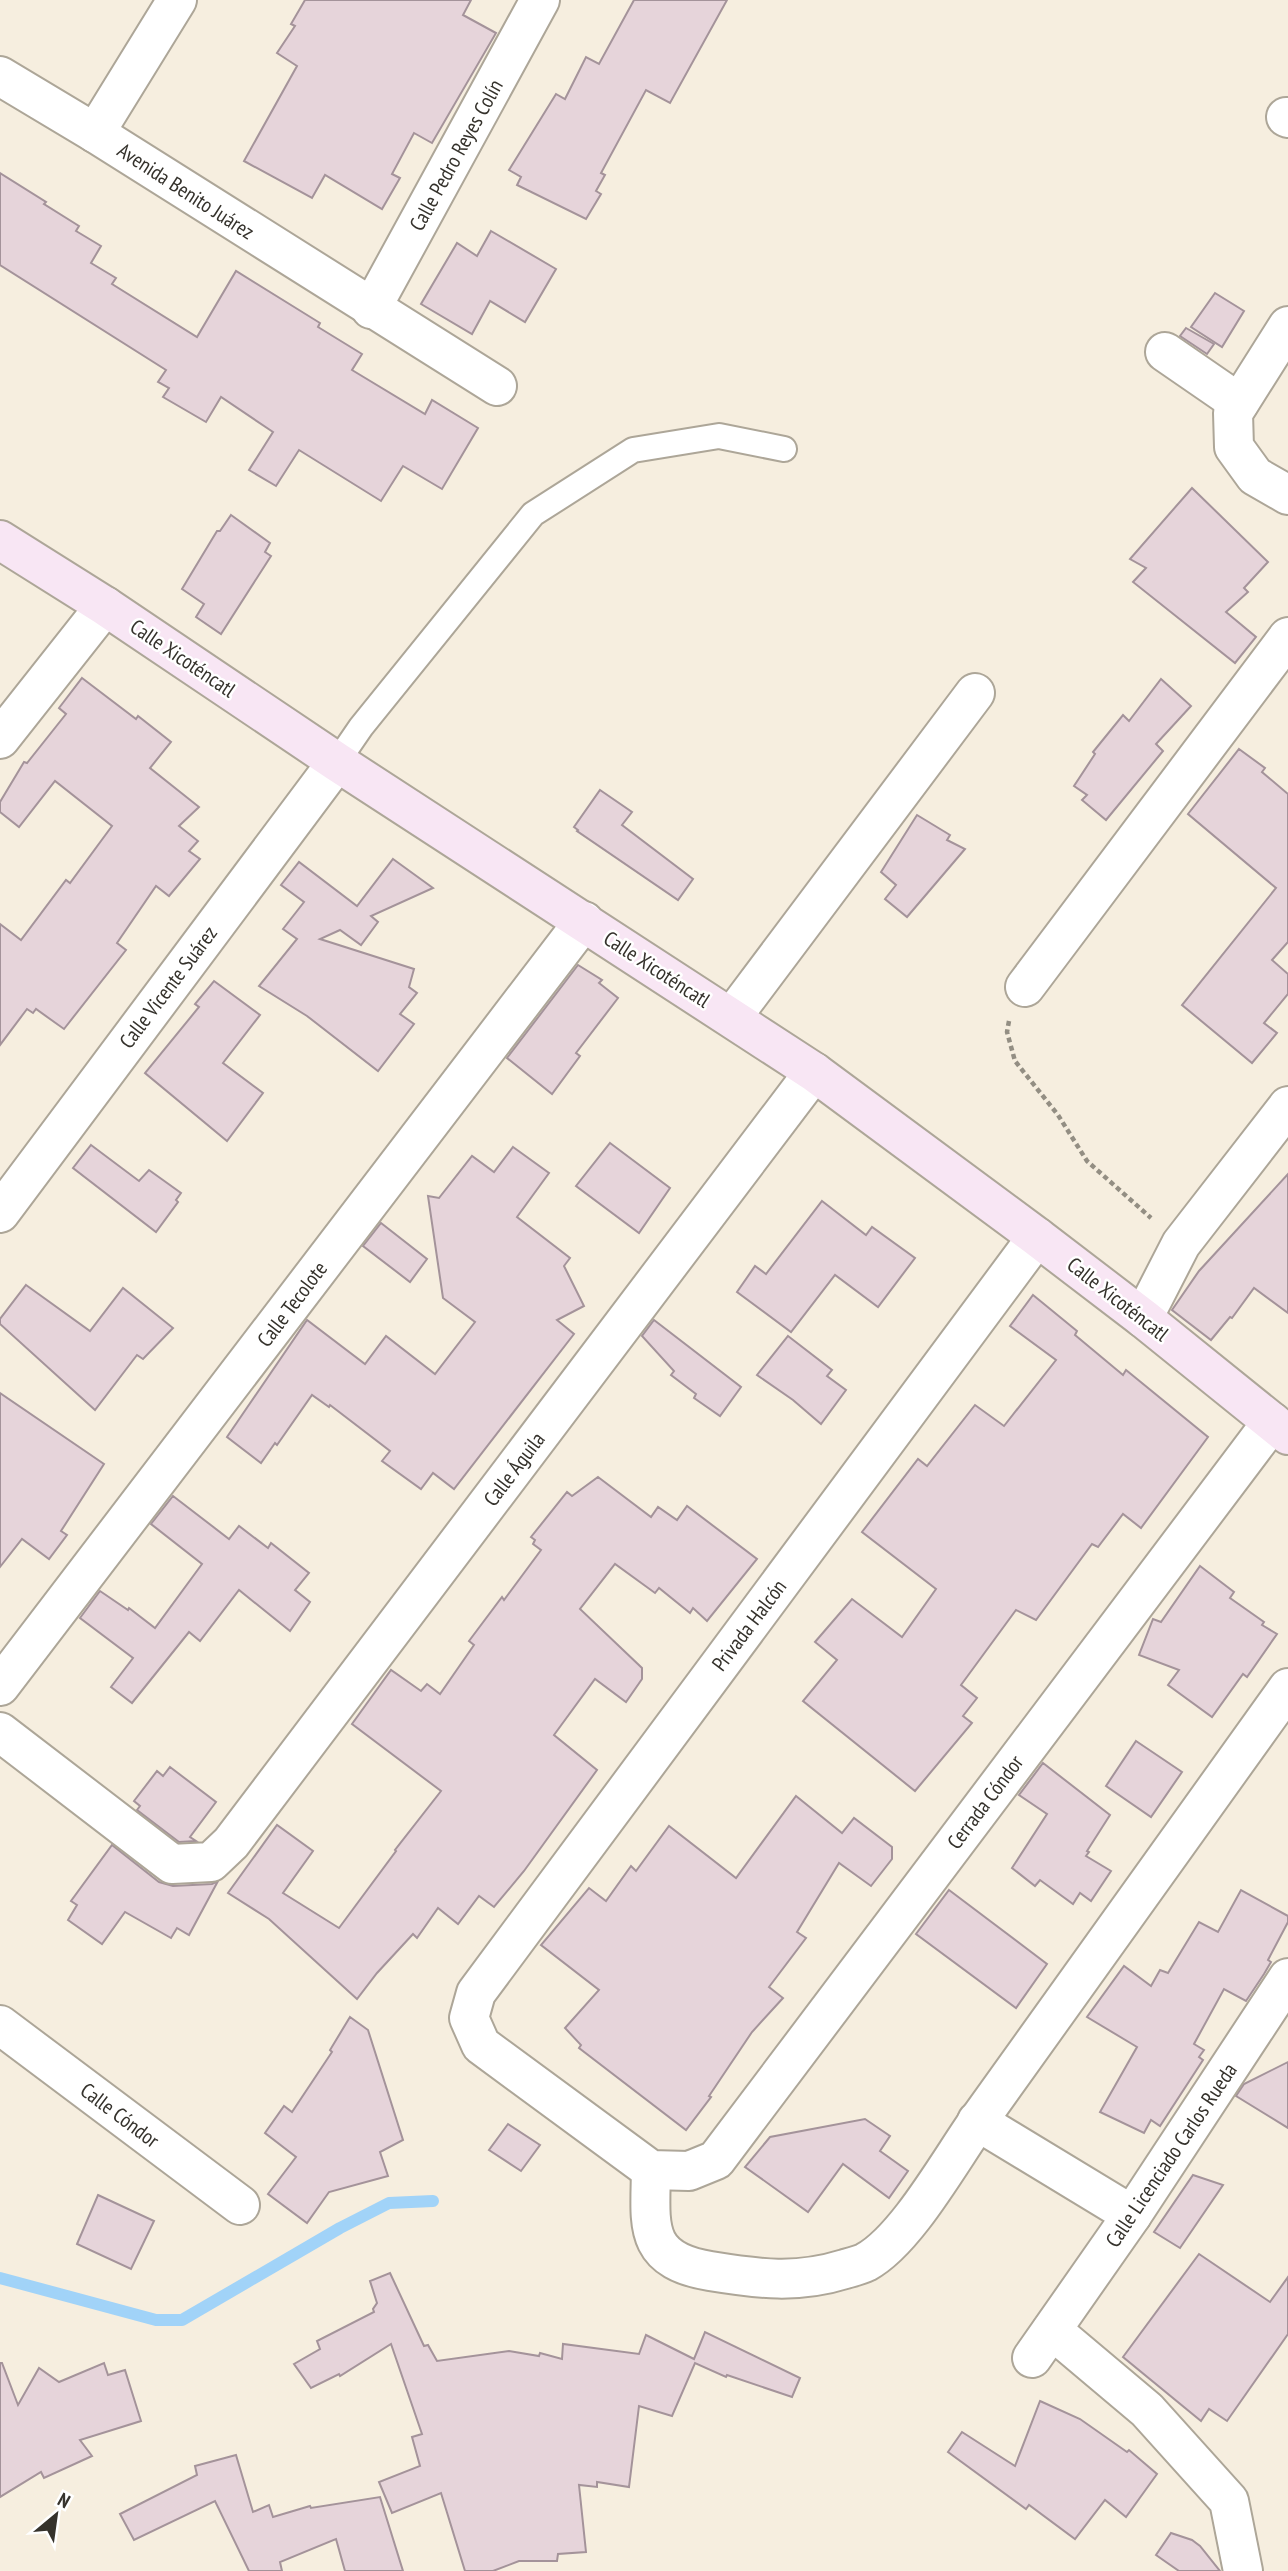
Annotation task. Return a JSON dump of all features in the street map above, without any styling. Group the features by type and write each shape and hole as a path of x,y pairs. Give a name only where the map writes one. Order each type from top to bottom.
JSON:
{"main road":[{"name":"Calle Xicoténcatl","path":"0,540 105,606 337,762 814,1072 1037,1237 1280,1428"}],"street":[{"path":"95,133 177,0"},
{"name":"Calle Pedro Reyes Colín","path":"371,309 540,0"},
{"name":"Avenida Benito Juárez","path":"0,76 497,386"},
{"path":"1288,326 1233,413 1234,447 1255,476 1288,495"},
{"path":"1165,352 1239,403"},
{"path":"0,739 105,606"},
{"path":"1025,987 1288,637"},
{"path":"732,1017 975,693"},
{"name":"Calle Vicente Suárez","path":"0,1213 337,762"},
{"name":"Calle Tecolote","path":"0,1686 584,921"},
{"name":"Calle Águila","path":"0,1732 172,1864 211,1862 231,1843 814,1072"},
{"path":"1143,1318 1181,1244 1288,1106"},
{"name":"Privada Halcón","path":"651,2170 481,2045 469,2018 476,1993 1037,1237"},
{"name":"Cerrada Cóndor","path":"651,2170 689,2171 716,2160 1280,1428"},
{"path":"651,2170 650,2220 658,2247 688,2267 757,2279 792,2281 866,2262 900,2234 977,2121 1288,1688"},
{"name":"Calle Licenciado Carlos Rueda","path":"1243,2571 1228,2501 1147,2410 1042,2344 1132,2215 1288,1978"},
{"name":"Calle Cóndor","path":"0,2025 240,2205"},
{"path":"977,2121 1132,2215"}],"lane":[{"path":"337,762 361,727 533,514 633,450 719,436 784,449"}],"path":[{"path":"1025,987 1010,1010 1007,1031 1015,1061 1058,1115 1087,1161 1181,1244"}],"building":[{"path":"305,0 471,0 463,15 496,33 432,143 414,133 392,174 400,178 382,209 325,175 312,198 244,161 297,66 277,53 295,26 291,24"},
{"path":"634,0 727,0 670,103 646,90 601,173 605,175 596,191 601,194 586,219 517,185 521,177 509,170 556,94 565,99 586,57 599,64"},
{"path":"0,173 46,202 44,204 79,226 76,231 101,246 91,263 116,278 112,284 197,337 236,271 320,323 318,327 362,354 352,370 425,414 432,400 478,428 442,489 403,466 381,501 299,450 276,486 249,470 273,432 221,397 206,422 163,397 169,388 158,382 166,370 0,265"},
{"path":"491,231 556,269 525,322 490,301 472,334 421,304 457,243 477,256"},
{"path":"1215,293 1244,311 1222,347 1191,327"},
{"path":"1186,328 1214,344 1207,354 1180,336"},
{"path":"1192,488 1268,562 1244,588 1248,592 1226,612 1256,637 1235,663 1133,582 1146,568 1130,559"},
{"path":"231,515 270,543 265,552 271,556 221,634 196,617 204,604 182,589 217,531 220,531"},
{"path":"82,678 171,742 150,768 199,807 179,826 198,841 189,851 200,859 169,896 156,886 117,943 126,950 64,1029 36,1009 33,1013 27,1009 0,1045 0,924 21,940 66,880 70,883 112,826 55,781 19,827 0,812 0,802 24,762 27,763 66,714 59,708"},
{"path":"1161,679 1191,706 1156,744 1163,751 1106,820 1082,800 1087,795 1074,786 1095,754 1093,752 1123,715 1129,721"},
{"path":"1239,749 1265,768 1262,772 1288,794 1288,942 1272,960 1288,974 1288,994 1264,1023 1277,1033 1252,1063 1182,1005 1276,888 1188,814"},
{"path":"600,790 632,812 622,825 693,879 678,900 574,827"},
{"path":"917,815 950,835 947,840 965,849 907,917 885,899 896,885 881,872"},
{"path":"393,859 433,888 371,916 378,922 361,945 340,930 320,939 414,969 409,987 417,993 400,1014 414,1024 378,1071 307,1016 259,986 297,939 283,929 304,902 281,885 299,862 357,906"},
{"path":"578,965 602,980 599,983 618,998 576,1053 580,1056 552,1094 507,1058"},
{"path":"214,981 260,1015 223,1063 263,1093 227,1141 145,1073 199,1007 195,1004"},
{"path":"610,1143 670,1188 639,1233 576,1186"},
{"path":"91,1145 139,1181 149,1170 181,1193 176,1200 178,1202 156,1232 73,1168"},
{"path":"513,1147 549,1173 517,1217 570,1258 564,1266 584,1306 557,1320 574,1334 454,1489 433,1473 421,1489 382,1461 390,1451 330,1405 329,1407 312,1395 261,1463 227,1437 307,1320 365,1364 386,1336 435,1374 475,1322 443,1298 428,1196 439,1198 472,1156 494,1172"},
{"path":"1288,1174 1288,1313 1254,1288 1232,1318 1230,1317 1211,1340 1172,1310 1199,1271"},
{"path":"822,1201 866,1235 872,1227 915,1258 878,1307 835,1275 791,1332 737,1292 755,1266 766,1274"},
{"path":"381,1223 427,1259 410,1282 363,1246"},
{"path":"26,1285 90,1331 123,1288 173,1328 143,1359 137,1355 95,1410 0,1324 0,1319"},
{"path":"1033,1295 1077,1331 1075,1335 1123,1375 1126,1370 1208,1437 1141,1528 1123,1514 1098,1547 1092,1544 1036,1620 1016,1610 961,1685 977,1698 963,1716 972,1723 915,1791 803,1701 837,1660 815,1642 852,1599 902,1637 936,1589 862,1532 918,1459 927,1466 975,1405 1004,1426 1056,1360 1010,1326"},
{"path":"654,1320 741,1387 720,1416 694,1398 696,1394 671,1375 674,1371 642,1336"},
{"path":"788,1336 832,1370 827,1376 846,1390 821,1424 757,1375"},
{"path":"0,1393 104,1464 61,1531 67,1535 49,1559 22,1539 0,1567"},
{"path":"598,1477 651,1517 658,1507 677,1520 687,1506 757,1559 707,1621 693,1608 690,1613 659,1588 655,1593 615,1564 580,1609 642,1668 642,1679 626,1702 595,1679 554,1735 597,1770 524,1871 494,1907 479,1896 458,1924 438,1908 417,1938 413,1934 357,1999 269,1919 228,1893 277,1825 313,1851 283,1893 339,1928 441,1791 352,1724 391,1670 421,1691 427,1684 440,1694 474,1645 469,1641 541,1550 533,1544 535,1540 531,1537 567,1492 572,1496"},
{"path":"173,1496 229,1539 239,1526 268,1548 271,1543 309,1573 295,1590 310,1602 290,1631 239,1590 200,1641 189,1632 132,1703 111,1687 133,1658 80,1618 100,1591 155,1628 202,1564 151,1524"},
{"path":"1200,1566 1234,1592 1230,1598 1277,1634 1247,1677 1243,1674 1212,1717 1168,1685 1179,1670 1139,1655 1153,1619 1161,1622"},
{"path":"1136,1741 1182,1772 1151,1817 1106,1786"},
{"path":"1043,1763 1110,1815 1087,1851 1089,1852 1086,1856 1111,1871 1091,1901 1080,1893 1073,1904 1040,1880 1035,1886 1012,1868 1047,1814 1019,1795"},
{"path":"170,1767 216,1802 190,1837 196,1841 179,1842 137,1810 140,1806 134,1801 157,1771 163,1776"},
{"path":"796,1796 842,1833 854,1818 892,1847 892,1859 871,1886 839,1863 797,1932 806,1938 769,1987 783,1998 752,2032 709,2096 711,2097 686,2130 579,2048 581,2045 565,2028 599,1990 541,1945 589,1888 606,1901 631,1866 636,1871 669,1826 736,1878"},
{"path":"112,1845 159,1882 173,1886 212,1884 218,1881 189,1935 177,1928 171,1938 125,1912 102,1944 68,1920 77,1905 71,1901"},
{"path":"949,1890 1047,1964 1016,2008 916,1934"},
{"path":"1241,1890 1288,1916 1288,1922 1268,1960 1271,1962 1264,1974 1246,2001 1224,1989 1194,2044 1204,2050 1199,2057 1203,2060 1160,2126 1151,2120 1144,2133 1100,2112 1137,2047 1087,2017 1124,1966 1151,1986 1160,1970 1168,1973 1199,1922 1218,1932"},
{"path":"350,2017 368,2030 403,2140 380,2152 388,2176 329,2192 307,2223 268,2194 296,2157 265,2133 284,2106 292,2112 332,2052 330,2050"},
{"path":"1288,2062 1288,2128 1236,2096 1244,2084"},
{"path":"865,2119 890,2136 880,2151 908,2171 889,2198 843,2164 808,2212 745,2167 770,2137"},
{"path":"508,2124 540,2145 521,2171 489,2150"},
{"path":"1193,2175 1223,2185 1180,2248 1154,2232"},
{"path":"98,2195 154,2221 131,2269 77,2244"},
{"path":"1199,2254 1270,2302 1288,2277 1288,2334 1227,2421 1209,2409 1201,2421 1123,2357"},
{"path":"390,2273 424,2346 428,2345 437,2361 509,2351 539,2356 540,2353 562,2359 563,2344 639,2354 646,2335 694,2359 705,2332 800,2378 792,2397 727,2375 726,2377 695,2363 672,2416 639,2406 629,2487 597,2482 597,2487 579,2485 586,2552 558,2554 557,2561 519,2561 493,2571 465,2571 441,2493 392,2513 379,2482 420,2466 412,2437 422,2434 391,2344 340,2376 339,2374 311,2388 294,2364 320,2349 317,2341 374,2312 377,2303 370,2281"},
{"path":"0,2363 18,2405 39,2368 59,2382 104,2363 108,2375 125,2370 141,2421 80,2440 92,2456 44,2478 41,2472 0,2497"},
{"path":"1040,2401 1080,2419 1127,2452 1129,2450 1157,2474 1126,2517 1105,2500 1075,2539 1029,2505 1026,2509 948,2452 962,2432 1015,2466"},
{"path":"236,2455 253,2512 269,2505 273,2517 310,2506 311,2508 380,2497 403,2571 345,2571 336,2539 280,2562 282,2571 249,2571 215,2501 134,2540 120,2514 197,2475 195,2466"},
{"path":"1171,2533 1192,2540 1200,2546 1220,2571 1179,2571 1156,2555"}],"waterway":[{"path":"0,2278 156,2320 182,2320 340,2228 389,2203 433,2201"}]}
